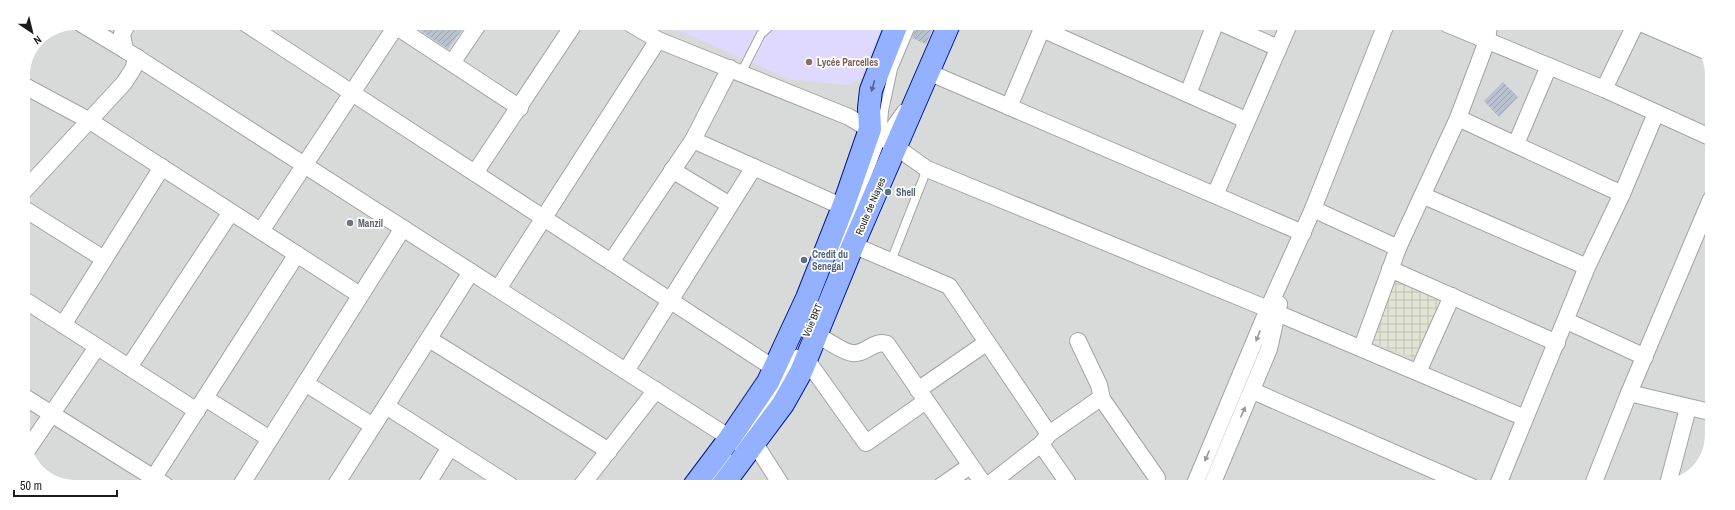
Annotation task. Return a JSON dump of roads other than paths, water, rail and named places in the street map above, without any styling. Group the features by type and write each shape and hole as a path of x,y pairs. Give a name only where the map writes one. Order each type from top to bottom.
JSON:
{"main road":[{"name":"Route de Niayes","path":"726,480 783,404 801,372 808,346 853,245 883,138 869,108 871,90 895,30"},
{"name":"Route de Niayes","path":"698,480 730,438 775,369 808,298 843,207 883,138 928,72 946,30"}],"street":[{"path":"92,30 730,438"},
{"path":"30,185 124,83 133,69 131,54 122,34 124,30"},
{"path":"256,30 775,369"},
{"path":"261,231 395,30"},
{"path":"405,30 520,108"},
{"path":"452,63 474,30"},
{"path":"475,173 520,108 570,30"},
{"path":"641,30 658,40 736,70 849,117 883,138 927,169 1362,347 1525,418"},
{"path":"1009,107 1041,30"},
{"path":"1052,30 1246,120"},
{"path":"1188,94 1213,30"},
{"path":"1238,30 1278,48"},
{"path":"1215,195 1246,120 1286,30"},
{"path":"1207,480 1273,311 1285,275 1313,209 1384,30"},
{"path":"1461,30 1604,89 1705,135"},
{"path":"1362,347 1398,248 1424,196 1458,118 1487,41 1488,30"},
{"path":"1604,89 1633,30"},
{"path":"1663,30 1680,35"},
{"path":"498,289 658,40"},
{"path":"1516,144 1549,66"},
{"path":"611,262 693,140 736,70"},
{"path":"928,72 1303,233"},
{"path":"30,89 90,121 360,295"},
{"path":"1500,480 1567,321 1587,267 1622,194 1656,113"},
{"path":"1458,118 1622,194"},
{"path":"693,140 843,207"},
{"path":"63,325 162,167"},
{"path":"626,371 754,167"},
{"path":"672,170 730,205"},
{"path":"1424,196 1587,267"},
{"path":"1313,209 1398,248"},
{"path":"30,212 104,259"},
{"path":"129,367 231,212"},
{"path":"1595,480 1629,393 1705,213"},
{"path":"245,480 403,228"},
{"path":"853,245 949,286 1045,439 1066,480"},
{"path":"158,480 201,404 297,254"},
{"path":"1390,269 1557,343"},
{"path":"339,480 472,272"},
{"path":"1418,372 1452,296"},
{"path":"30,304 129,367 270,440"},
{"path":"1208,480 1253,391 1269,349 1273,311"},
{"path":"1567,321 1645,357"},
{"path":"429,339 609,451"},
{"path":"1078,341 1099,385 1102,399 1153,480"},
{"path":"808,346 852,353 865,351 878,343 887,344 970,466 981,480"},
{"path":"808,346 868,443 986,343"},
{"path":"31,444 97,347"},
{"path":"305,383 373,426"},
{"path":"586,480 656,390"},
{"path":"1253,391 1456,480"},
{"path":"1629,393 1688,408 1705,410"},
{"path":"994,480 1045,439 1099,399 1102,399"},
{"path":"30,400 151,480"},
{"path":"386,406 502,480"},
{"path":"1669,479 1688,408"},
{"path":"754,442 778,480"},
{"path":"430,480 450,447"},
{"path":"950,480 970,466"}],"lane":[{"path":"736,70 765,30"},
{"path":"883,138 884,111 893,69 909,30"},
{"path":"836,259 883,138 900,113 938,30"},
{"path":"891,261 927,169"},
{"name":"Voie BRT","path":"712,480 808,346"}],"place":[{"name":"Lycée Parcelles","path":"809,62"},
{"name":"Shell","path":"888,192"},
{"name":"Manzil","path":"350,223"},
{"name":"Credit du Senegal","path":"804,260"}]}
